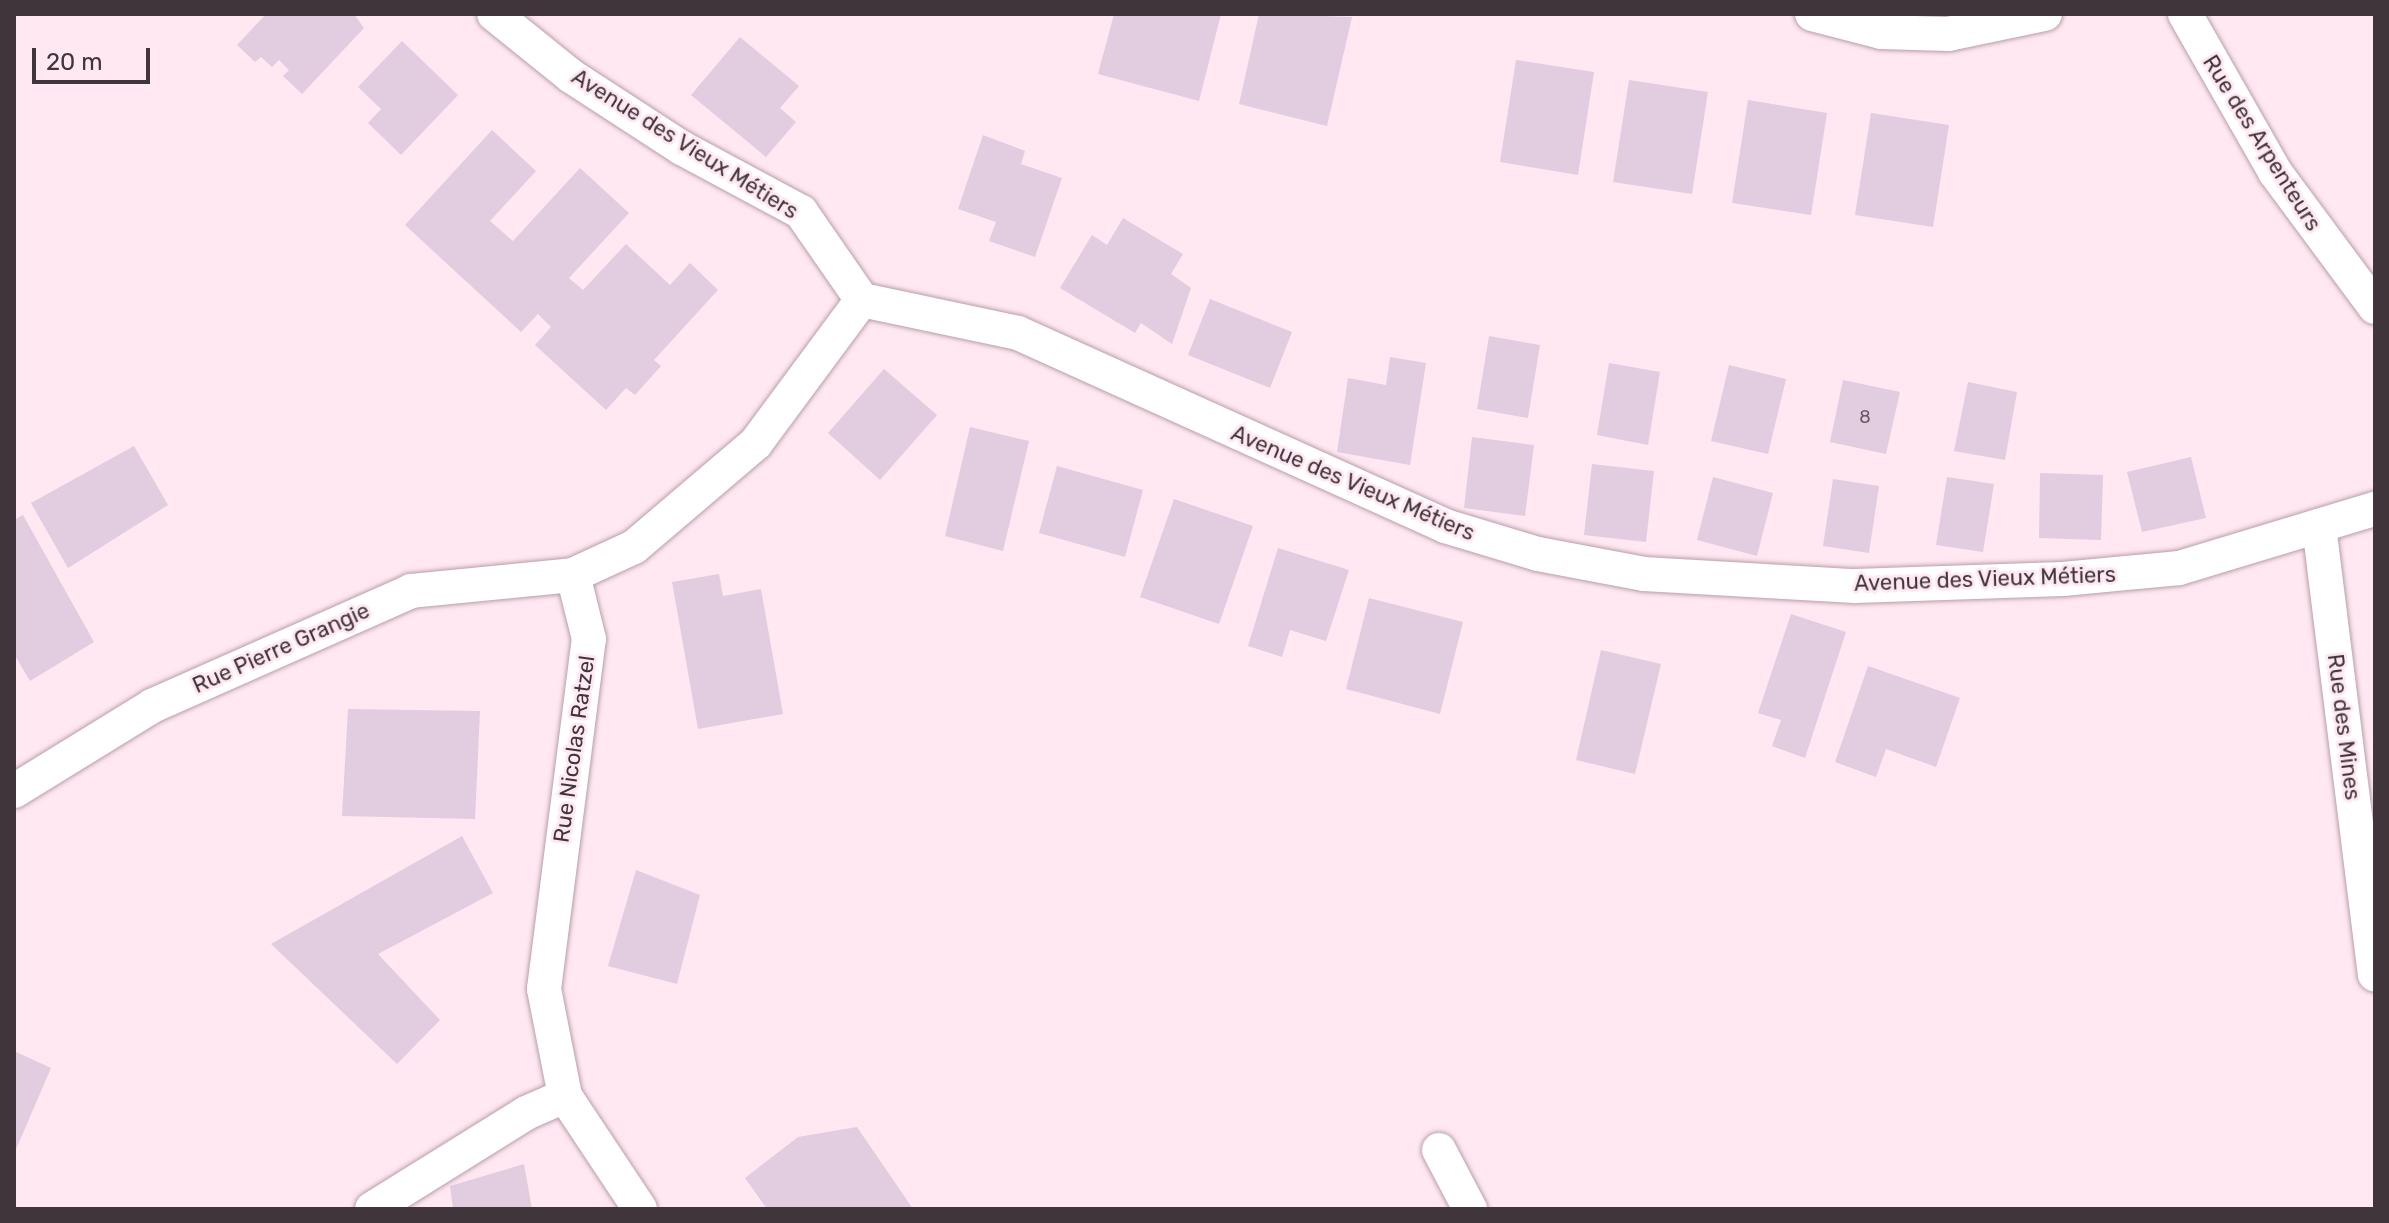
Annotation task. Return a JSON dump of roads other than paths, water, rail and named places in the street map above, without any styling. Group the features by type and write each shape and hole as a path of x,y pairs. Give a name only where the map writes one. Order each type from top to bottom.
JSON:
{"street":[{"name":"Avenue des Vieux Métiers","path":"494,14 571,76 682,148 801,212 862,300 1018,333 1445,526 1538,554 1644,574 1855,586 2063,579 2179,568 2375,509"},
{"path":"1812,14 1881,32 1948,34 2045,14"},
{"name":"Rue des Arpenteurs","path":"2185,14 2275,172 2375,307"},
{"path":"573,575 634,547 756,443 862,300"},
{"name":"Rue des Mines","path":"2319,526 2375,975"},
{"name":"Rue Pierre Grangie","path":"14,791 152,706 411,591 573,575"},
{"name":"Rue Nicolas Ratzel","path":"573,575 589,639 544,989 565,1096 640,1209"},
{"path":"372,1209 526,1113 565,1096"},
{"path":"1439,1150 1470,1209"}]}
